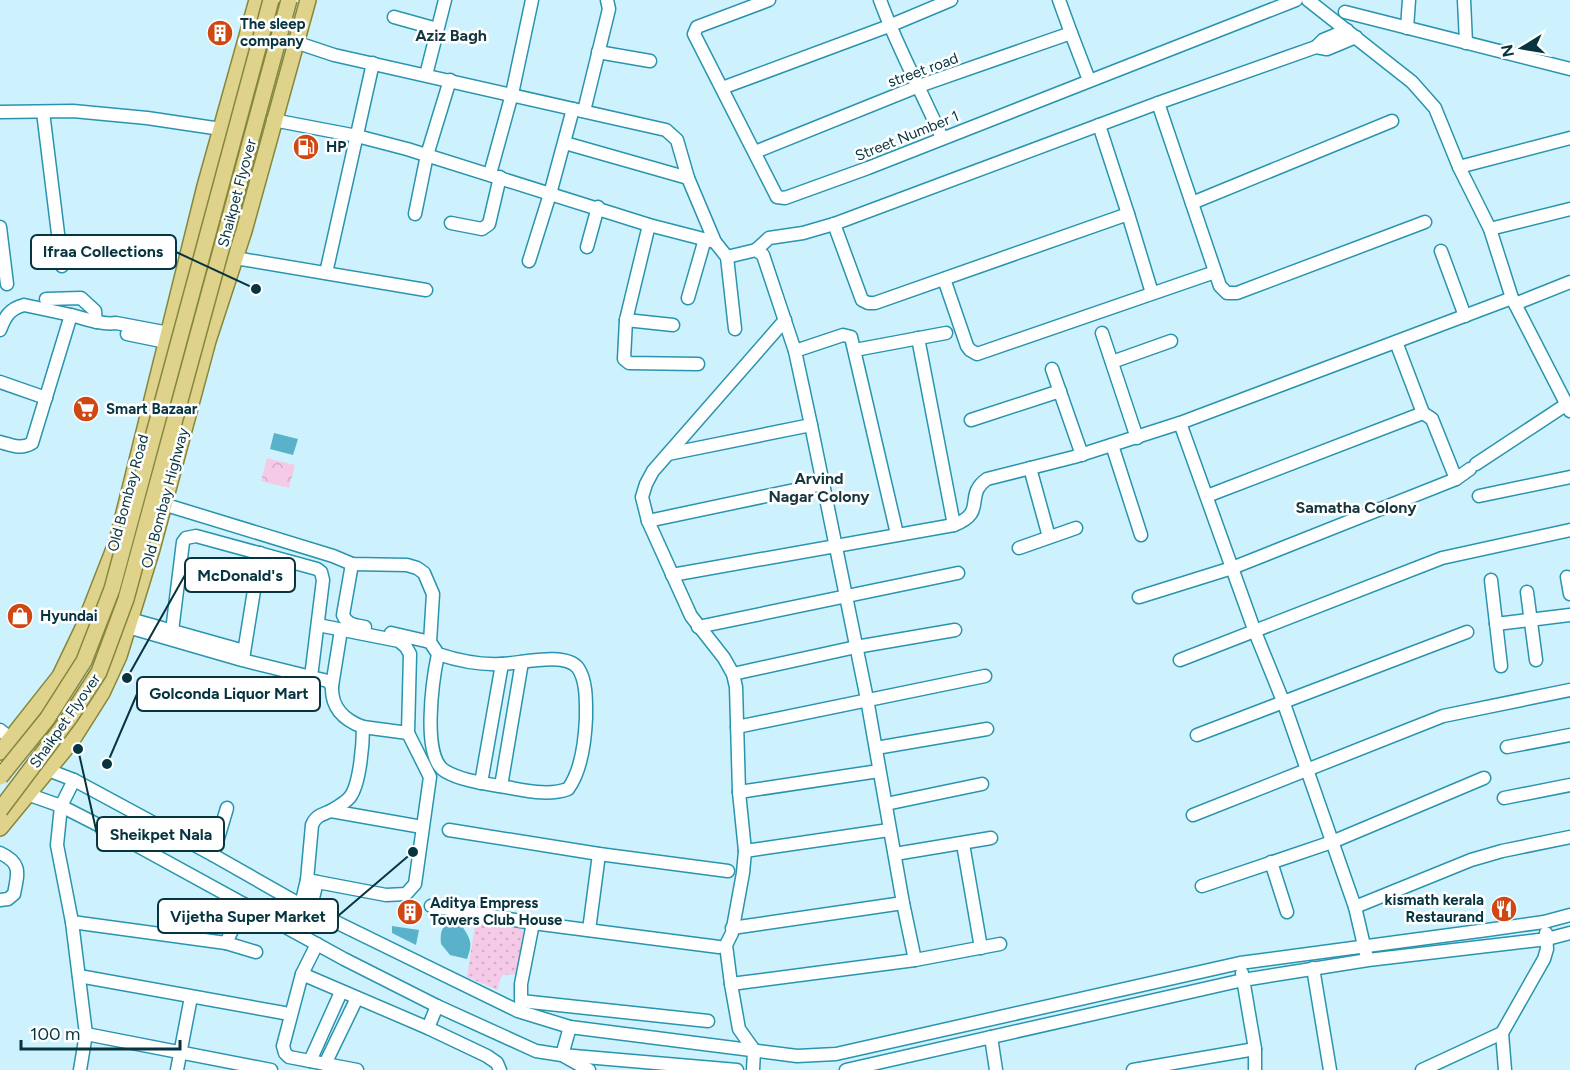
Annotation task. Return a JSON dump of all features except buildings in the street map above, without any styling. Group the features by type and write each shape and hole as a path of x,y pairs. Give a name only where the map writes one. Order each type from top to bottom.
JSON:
{"main road":[{"name":"Old Bombay Road","path":"0,752 5,735 60,676 83,627 117,541 205,186 256,0"},
{"name":"Shaikpet Flyover","path":"0,777 47,719 84,661 112,589 271,0"},
{"name":"Shaikpet Flyover","path":"0,810 70,717 99,672 126,599 289,0"},
{"name":"Old Bombay Highway","path":"0,828 71,742 102,693 119,656 152,549 208,341 244,231 308,0"},
{"path":"117,541 152,549"}],"street":[{"path":"426,75 445,0"},
{"path":"451,223 482,229 489,224 495,176 531,0"},
{"path":"529,261 565,143 579,110 598,52 609,9 607,0"},
{"name":"Street Number 1","path":"769,0 694,30 694,34 777,197 785,198 1296,0"},
{"path":"880,0 889,26 920,86 942,138"},
{"path":"722,88 889,26 951,0"},
{"path":"1059,0 1089,80"},
{"path":"1139,597 1232,568 1456,479 1569,407 1513,301 1490,229 1459,167 1435,108 1412,82 1308,0"},
{"path":"1407,28 1409,0"},
{"path":"1464,0 1466,43"},
{"path":"1348,30 1346,6 1407,28 1570,69"},
{"path":"394,17 437,29"},
{"path":"727,257 756,250 769,238 803,233 834,224 1158,103 1316,47 1323,40 1348,30"},
{"name":"street road","path":"755,152 920,86 1071,33"},
{"path":"295,42 334,55 666,130 677,140 710,240 727,257 735,329"},
{"path":"598,52 650,61"},
{"path":"326,273 373,63"},
{"path":"415,214 428,155 450,80"},
{"path":"1158,103 1222,290 1231,294 1237,293 1425,222"},
{"path":"0,112 73,111 147,118 221,129"},
{"path":"43,112 62,266"},
{"path":"273,120 357,136 428,155 649,225 710,240"},
{"path":"1192,203 1392,121"},
{"path":"1099,125 1152,293"},
{"path":"1459,167 1570,138"},
{"path":"565,143 688,178"},
{"path":"587,247 598,207"},
{"path":"1490,229 1570,209"},
{"path":"834,224 862,300 875,303 1128,214"},
{"path":"649,225 626,320 624,359 626,362 698,364"},
{"path":"0,227 7,284"},
{"path":"688,298 710,240"},
{"path":"756,250 763,255 795,351 812,425 867,699 915,960"},
{"path":"1441,251 1466,316"},
{"path":"235,258 426,290"},
{"path":"944,279 967,346 977,354 1215,272"},
{"path":"672,575 835,544 954,525 967,520 973,512 975,493 980,484 997,476 1082,455 1137,438 1466,316 1570,282"},
{"path":"46,299 81,298 95,311 102,323"},
{"path":"0,330 6,315 24,305 102,323 114,331 167,338"},
{"path":"0,442 18,447 25,447 32,443 71,315"},
{"path":"626,320 674,325"},
{"path":"753,1070 754,1050 739,1029 726,945 732,928 745,851 739,792 736,687 733,674 724,658 691,616 648,521 642,497 653,471 785,320"},
{"path":"855,350 946,333"},
{"path":"1102,333 1137,438"},
{"path":"795,351 843,335 851,337 897,534"},
{"path":"918,338 954,525"},
{"path":"1112,362 1171,341"},
{"path":"1396,342 1423,413 1432,419 1456,479"},
{"path":"1052,369 1082,455"},
{"path":"0,382 46,398"},
{"path":"0,390 21,398"},
{"path":"971,420 1059,391"},
{"path":"1207,496 1423,413"},
{"path":"1180,423 1255,632 1283,701 1354,907 1368,960"},
{"path":"668,454 812,425"},
{"path":"1112,445 1141,536"},
{"path":"1030,468 1049,537"},
{"path":"1479,496 1570,477"},
{"path":"648,521 823,484"},
{"path":"163,504 333,556 352,564 417,567 424,573 433,594 430,642 438,654 462,662 502,664 545,658 572,663 578,668 585,691 586,719 580,761 573,782 567,789 559,792 514,789 481,783 445,771 435,757 431,729 431,704 438,654"},
{"path":"1019,548 1076,528"},
{"path":"1180,660 1442,558 1570,530"},
{"path":"172,631 183,542 186,538 196,536 317,569 321,572 323,580 311,676"},
{"path":"243,656 260,554"},
{"path":"352,564 343,615 345,621 430,642"},
{"path":"698,627 957,573"},
{"path":"1567,577 1570,594"},
{"path":"1491,580 1501,666"},
{"path":"1527,592 1536,660"},
{"path":"1496,624 1570,615"},
{"path":"129,623 172,631 243,656"},
{"path":"129,623 328,681 332,686"},
{"path":"312,881 386,895 406,894 415,884 430,777 408,733 410,654 406,647 399,641 318,625"},
{"path":"340,630 332,686 337,709 351,723 363,727 408,733"},
{"path":"733,674 856,647 955,630"},
{"path":"1197,735 1467,632"},
{"path":"501,786 522,662"},
{"path":"481,783 502,664"},
{"path":"737,727 985,676"},
{"path":"1193,815 1443,716 1570,690"},
{"path":"305,908 312,881 312,825 315,818 349,799 356,785 363,727"},
{"path":"876,748 987,729"},
{"path":"1507,747 1570,735"},
{"path":"48,770 74,780 305,908 570,1027 797,1056 836,1054 1240,963 1544,922 1570,915"},
{"path":"739,792 879,771"},
{"path":"1202,886 1332,842 1484,778"},
{"path":"74,780 61,806 57,845 72,922 86,1034 80,1070"},
{"path":"886,804 982,784"},
{"path":"1504,798 1570,785"},
{"path":"27,794 61,806 437,1006 536,1051 737,1070"},
{"path":"213,855 226,808"},
{"path":"331,811 422,827"},
{"path":"449,830 599,854 728,871"},
{"path":"745,851 890,830"},
{"path":"1354,907 1471,860 1570,837"},
{"path":"895,854 991,838"},
{"path":"963,844 981,948"},
{"path":"0,853 16,863 17,871 14,894 8,899 0,900"},
{"path":"589,930 599,854"},
{"path":"1271,862 1287,912"},
{"path":"732,928 903,903"},
{"path":"226,943 244,904"},
{"path":"431,906 533,923 719,947"},
{"path":"72,922 226,943 256,952"},
{"path":"1422,1070 1443,1065 1502,1033 1544,959 1547,939 1544,922"},
{"path":"520,1003 520,990 533,923"},
{"path":"846,1070 1243,980 1368,960 1547,939 1570,933"},
{"path":"317,944 302,974 283,1046 285,1053 289,1057 357,1070"},
{"path":"731,984 915,960 1000,944"},
{"path":"1240,963 1255,1049 1255,1070"},
{"path":"1313,968 1330,1070"},
{"path":"302,974 341,992 429,1025 487,1056 497,1064 500,1070"},
{"path":"79,976 284,1013"},
{"path":"310,1061 341,992"},
{"path":"177,1070 191,997"},
{"path":"325,1064 357,998"},
{"path":"520,1003 708,1021"},
{"path":"429,1025 437,1006"},
{"path":"562,1055 570,1027"},
{"path":"1502,1033 1505,1070"},
{"path":"86,1034 271,1070"},
{"path":"991,1037 996,1070"},
{"path":"1133,1070 1168,1067 1255,1049"},
{"path":"562,1055 589,1070"}],"green space":[{"path":"267,458 295,465 289,488 261,481"},
{"path":"476,918 524,926 518,974 503,975 498,990 467,977"}],"water":[{"path":"274,433 298,439 293,455 270,449"},
{"path":"451,923 462,926 469,938 470,949 467,959 450,955 441,944 442,930"},
{"path":"392,926 419,930 416,945 392,933"}],"place":[{"name":"The sleep company","path":"220,33"},
{"name":"HP","path":"306,147"},
{"name":"Ifraa Collections","path":"256,289"},
{"name":"Smart Bazaar","path":"86,409"},
{"name":"Hyundai","path":"20,616"},
{"name":"McDonald's","path":"127,678"},
{"name":"Sheikpet Nala","path":"78,749"},
{"name":"Golconda Liquor Mart","path":"107,764"},
{"name":"Vijetha Super Market","path":"413,852"},
{"name":"kismath kerala Restaurand","path":"1504,909"},
{"name":"Aditya Empress Towers Club House","path":"410,912"}],"district":[{"name":"Aziz Bagh","path":"451,35"},
{"name":"Arvind Nagar Colony","path":"819,487"},
{"name":"Samatha Colony","path":"1356,507"}]}
